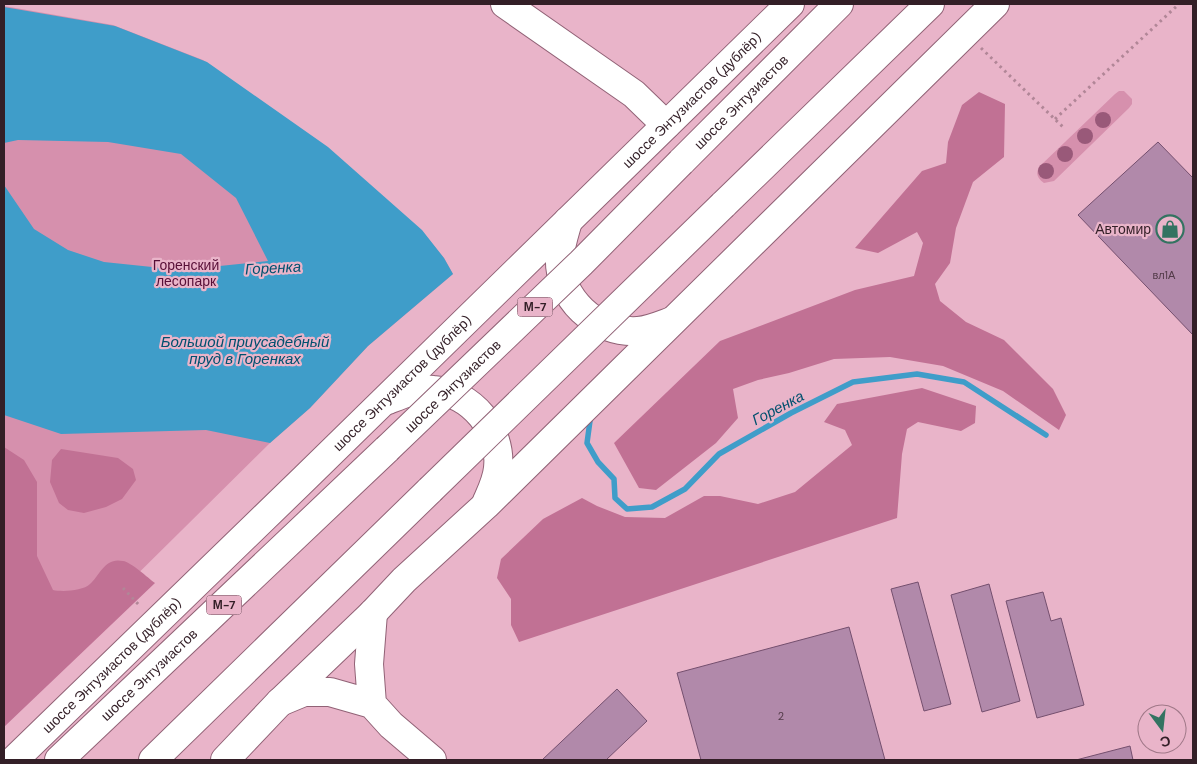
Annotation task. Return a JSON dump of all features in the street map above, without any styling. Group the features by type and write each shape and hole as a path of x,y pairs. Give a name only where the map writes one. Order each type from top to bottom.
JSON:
{"main road":[{"path":"504,4 634,94 666,126"},
{"name":"шоссе Энтузиастов (дублёр)","path":"14,760 790,4"},
{"name":"шоссе Энтузиастов","path":"59,760 581,263 839,4"},
{"path":"153,760 930,4"},
{"path":"225,760 280,702 373,613 404,580 486,505 995,4"},
{"path":"568,221 562,242 560,266 567,290 582,310 602,324 626,330 650,329 675,320"},
{"path":"384,401 409,391 434,390 458,397 478,411 492,431 498,455 496,480 486,505"},
{"path":"372,704 369,640 373,613"},
{"path":"280,702 304,692 330,692 372,704 392,725 432,760"}],"path":[{"path":"1055,120 1180,4"},
{"path":"980,47 1065,129"},
{"path":"123,588 140,606"}],"green space":[{"name":"Большой приусадебный пруд в Горенках","path":"4,6 113,25 203,60 325,148 422,231 444,258 453,274 368,346 310,408 270,443 4,706"},
{"path":"1119,91 1124,91 1132,99 1132,104 1129,108 1054,181 1044,183 1037,173 1040,166"}],"shaded area":[{"path":"979,92 1005,104 1004,157 973,182 956,228 950,263 935,284 940,301 966,322 1004,340 1053,389 1066,415 1059,430 1003,391 943,366 890,357 834,359 789,373 758,380 733,389 738,418 716,443 656,490 639,488 614,443 720,341 855,290 914,276 923,243 917,232 878,253 855,248 922,171 946,163 948,142 962,105"},
{"path":"922,388 976,406 975,423 961,431 918,422 907,429 902,454 897,518 519,642 511,625 511,599 497,578 501,559 543,519 582,498 625,517 665,518 704,496 720,496 758,504 795,492 852,445 845,430 824,422 837,404"},
{"path":"4,447 24,460 37,482 37,556 53,590 62,591 83,588 94,580 107,564 117,560 130,564 155,583 4,727"},
{"path":"61,449 118,458 133,469 136,480 122,499 106,507 84,513 68,510 59,503 50,482 52,460"}],"water":[{"name":"Большой приусадебный пруд в Горенках","path":"4,7 115,26 207,62 328,147 422,230 444,258 453,274 368,346 310,408 270,443 206,430 61,434 4,415 4,185 34,229 68,250 104,262 181,270 268,261 236,198 181,154 108,142 18,140 4,143"}],"building":[{"path":"1158,142 1193,178 1193,335 1078,215"},
{"path":"918,582 951,704 924,711 891,589"},
{"path":"989,584 1020,701 982,712 951,595"},
{"path":"1043,592 1051,621 1061,618 1084,705 1037,718 1006,601"},
{"path":"849,627 885,760 701,760 677,673"},
{"path":"617,689 647,721 606,760 542,760"},
{"path":"1130,746 1133,760 1076,760"}],"waterway":[{"name":"Горенка","path":"590,421 587,443 598,462 614,479 615,498 627,509 652,507 685,489 719,454 791,413 853,382 917,374 964,382 1046,435"}],"place":[{"name":"Автомир","path":"1170,229"}],"park label":[{"name":"Горенский лесопарк","path":"186,274"}]}
